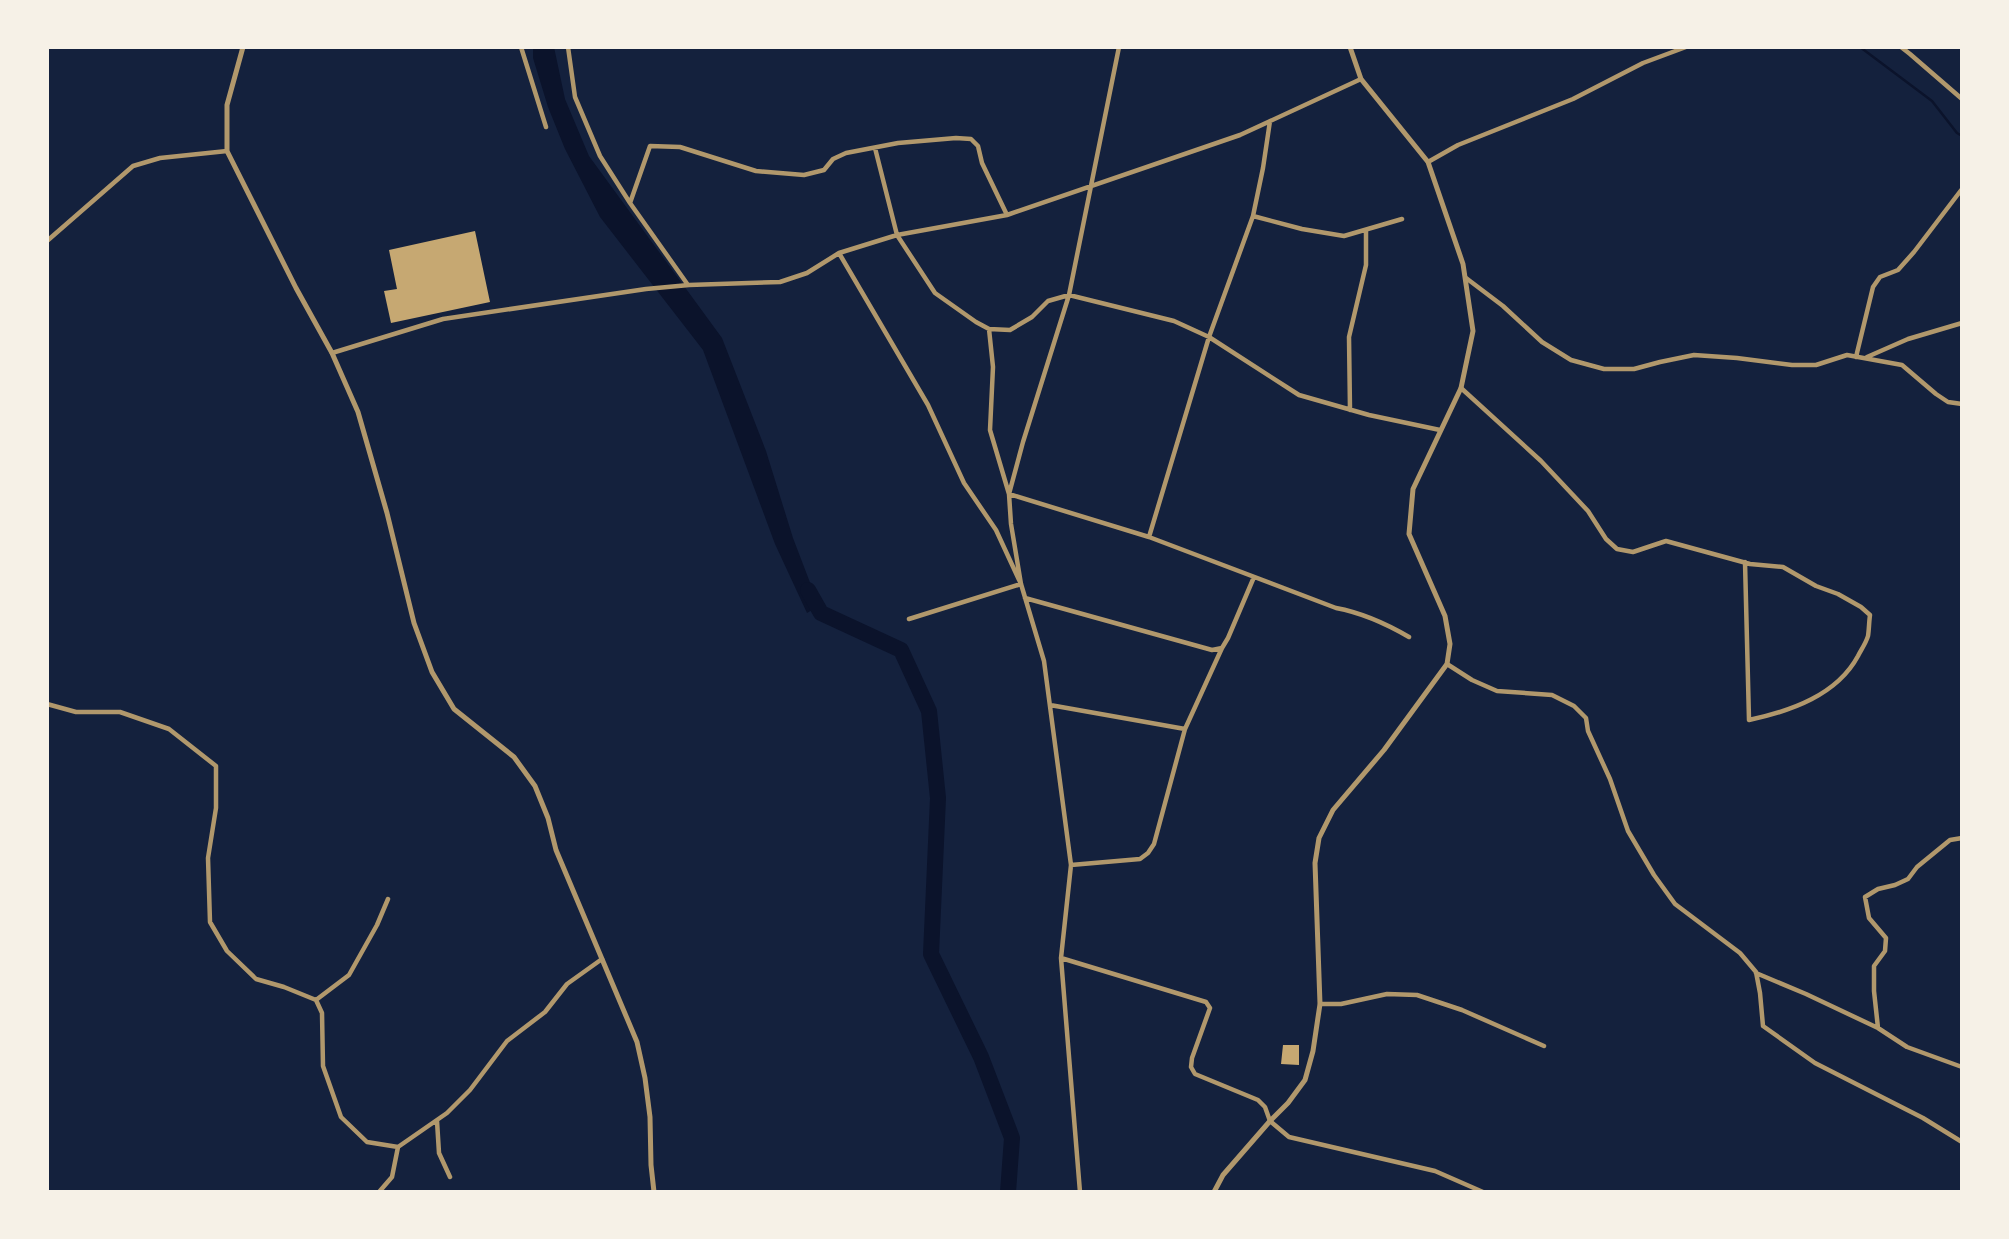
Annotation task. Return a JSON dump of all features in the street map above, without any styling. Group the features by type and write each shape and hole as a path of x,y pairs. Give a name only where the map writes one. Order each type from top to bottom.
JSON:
{"street":[{"path":"243,47 227,105 228,151 296,288 332,353 358,412 414,622 432,672 454,709 514,757 535,786 548,818 556,850 637,1042 650,1117 654,1192"},
{"path":"521,47 546,127"},
{"path":"568,47 575,97 600,156 629,203 689,285"},
{"path":"1009,494 1069,295 1119,47"},
{"path":"1214,1192 1223,1175 1288,1103 1305,1080 1313,1051 1320,1004 1315,863 1319,838 1333,810 1384,750 1447,664 1450,644 1444,616 1409,534 1412,488 1461,388 1473,331 1463,264 1428,162 1361,79 1350,47"},
{"path":"1428,162 1458,145 1573,99 1643,63 1686,47"},
{"path":"1900,47 1962,99"},
{"path":"332,353 443,319 646,289 780,282 807,273 839,253 897,235 1007,215 1240,135 1361,79"},
{"path":"1149,537 1209,337 1253,216 1270,121"},
{"path":"629,203 650,146 680,147 756,171 804,175 824,170 833,159 846,153 898,143 956,138 971,139 978,146 982,163 1007,215"},
{"path":"875,148 897,235 935,293 989,329 1010,330 1032,317 1048,301 1069,295 1174,321 1209,337 1299,395 1350,410 1440,430"},
{"path":"47,241 133,166 160,158 228,151"},
{"path":"1856,357 1872,287 1880,277 1898,270 1962,189"},
{"path":"1253,216 1302,229 1344,236 1402,219"},
{"path":"1350,410 1349,337 1366,265 1366,230"},
{"path":"839,253 928,404 964,483 996,530 1021,583"},
{"path":"1465,278 1503,306 1542,342 1571,360 1604,369 1634,369 1694,355 1792,365 1816,365 1847,355 1902,365 1948,402 1962,404"},
{"path":"1865,358 1908,340 1962,323"},
{"path":"989,329 993,367 990,430 1009,494 1021,583 1044,661 1071,865 1061,958 1080,1192"},
{"path":"1461,388 1541,461 1588,511 1606,539 1617,549 1633,552 1666,541 1745,562 1783,567 1816,586 1838,594 1870,615 1867,638 1852,669 1841,681 1824,694 1778,713 1749,720 1745,562"},
{"path":"1009,494 1149,537 1336,608 1382,621 1409,637"},
{"path":"1071,865 1140,859 1154,844 1185,729 1254,577"},
{"path":"909,619 1021,583"},
{"path":"1025,598 1212,650 1222,648"},
{"path":"1447,664 1472,680 1497,691 1552,695 1574,706 1586,718 1588,732 1610,779 1628,831 1654,875 1675,904 1740,953 1756,972 1878,1028 1907,1047 1962,1068"},
{"path":"47,704 76,712 120,712 169,729 216,766 216,808 208,858 210,922 227,951 256,979 316,1000 322,1013 323,1066 341,1117 367,1142 398,1147 437,1120 470,1090 507,1041 545,1012 567,985 602,959"},
{"path":"1050,705 1185,729"},
{"path":"1878,1028 1874,966 1885,951 1886,938 1869,918 1865,897 1878,889 1908,879 1917,867 1950,840 1962,838"},
{"path":"316,1000 349,975 388,899"},
{"path":"1061,958 1206,1002 1210,1008 1192,1058 1191,1067 1195,1074 1258,1100 1265,1107 1269,1121 1289,1137 1435,1171 1483,1192"},
{"path":"1756,972 1763,1026 1772,1034 1815,1063 1923,1118 1962,1142"},
{"path":"1320,1004 1341,1004 1387,994 1417,995 1462,1010 1544,1046"},
{"path":"437,1120 439,1153 450,1177"},
{"path":"379,1192 392,1177 398,1147"}],"water":[{"path":"533,47 554,47 565,99 589,156 722,338 766,451 793,538 819,606 807,613 775,544 703,350 600,217 565,149 548,107 533,58"}],"building":[{"path":"475,231 490,302 391,323 384,291 397,289 389,250"},
{"path":"1283,1045 1299,1045 1299,1065 1281,1064"}],"waterway":[{"path":"1860,47 1932,101 1962,136"},
{"path":"808,590 821,613 901,650 929,711 938,798 931,954 981,1057 1012,1138 1008,1192"}]}
